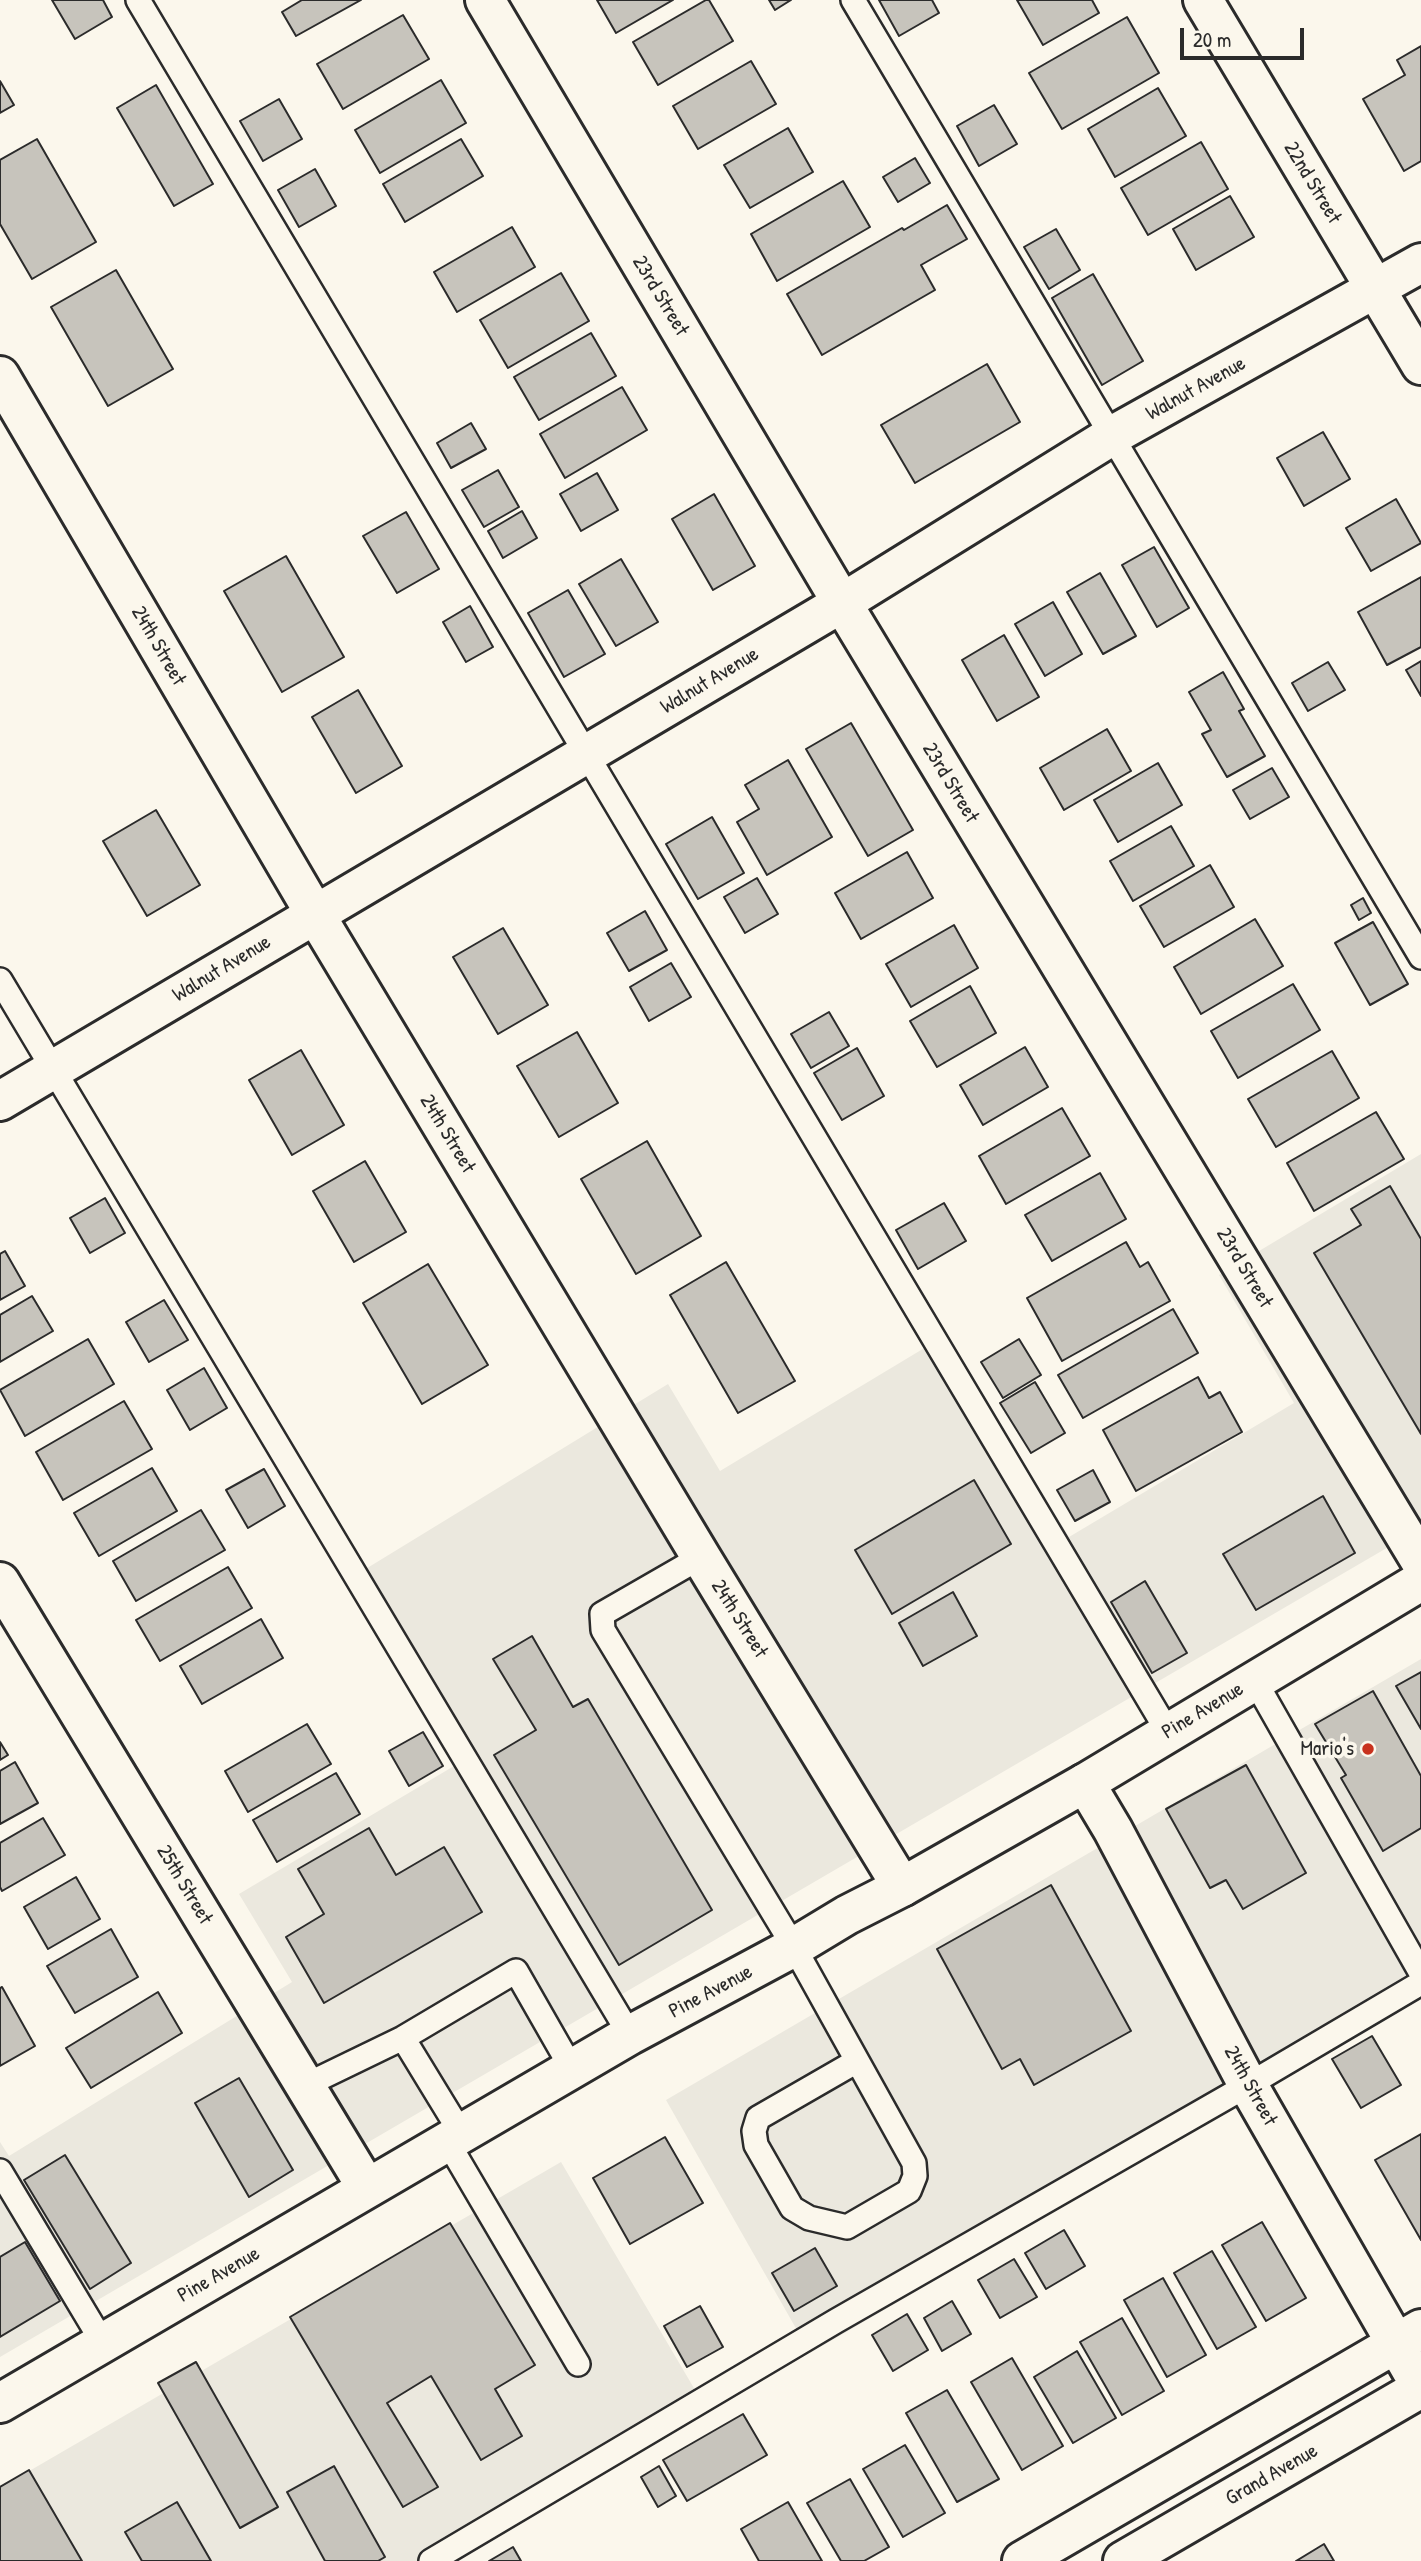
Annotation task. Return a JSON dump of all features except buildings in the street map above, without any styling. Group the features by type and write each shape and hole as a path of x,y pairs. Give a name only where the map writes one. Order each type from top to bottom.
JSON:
{"street":[{"name":"23rd Street","path":"485,0 842,603 1421,1562"},
{"name":"22nd Street","path":"1203,0 1421,365"},
{"name":"Walnut Avenue","path":"0,1101 842,603 1113,435 1421,263"},
{"name":"24th Street","path":"0,376 315,914 902,1886"},
{"name":"Pine Avenue","path":"0,2403 572,2068 1085,1783 1421,1581"},
{"name":"25th Street","path":"0,1582 367,2188"},
{"name":"24th Street","path":"1085,1783 1113,1830 1248,2085 1408,2336 1421,2387"},
{"path":"1022,2561 1408,2336"},
{"name":"Grand Avenue","path":"1123,2561 1421,2387"}],"lane":[{"path":"138,0 1168,1732"},
{"path":"853,0 1421,957"},
{"path":"0,980 630,2035"},
{"path":"701,1557 602,1614 603,1630 794,1947 858,2061 915,2163 915,2176 909,2191 847,2227 809,2218 792,2208 756,2145 754,2131 758,2118 858,2061"},
{"path":"1255,1681 1421,1973"},
{"path":"306,2085 403,2038 516,1971 572,2068"},
{"path":"431,2561 836,2321 1421,1983"},
{"path":"403,2038 578,2364"},
{"path":"0,2171 103,2343"}],"shaded area":[{"path":"1421,1154 1421,1528 0,2357 0,2142 9,2156 292,1982 239,1894 454,1766 346,1581 668,1384 720,1471 946,1335 1069,1537 1294,1403 1219,1275"},
{"path":"1421,1659 1421,1998 810,2353 666,2100"},
{"path":"561,2162 708,2412 453,2561 0,2561 0,2488"}],"place":[{"name":"Mario's","path":"1368,1749"}]}
